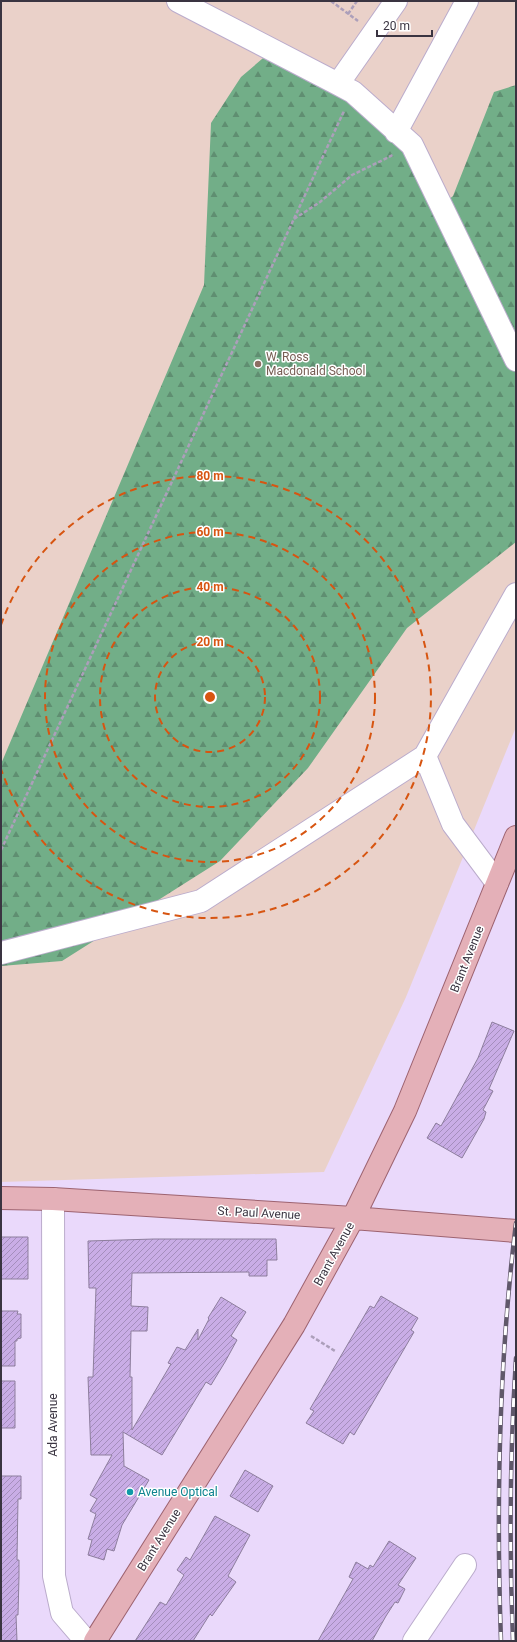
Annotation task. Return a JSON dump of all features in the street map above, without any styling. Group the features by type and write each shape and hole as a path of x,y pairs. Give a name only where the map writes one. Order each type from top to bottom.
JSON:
{"main road":[{"name":"Brant Avenue","path":"95,1641 294,1325 353,1218 405,1111 516,837"},
{"name":"St. Paul Avenue","path":"1,1198 52,1198 353,1218 516,1231"}],"street":[{"path":"178,1 346,88 404,139 516,360"},
{"path":"346,88 375,33 396,1"},
{"path":"404,139 467,1"},
{"path":"1,953 201,902 425,756 516,594"},
{"path":"425,756 453,824 497,883"},
{"name":"Ada Avenue","path":"52,1198 54,1576 62,1613 86,1641"},
{"path":"414,1641 465,1566"}],"path":[{"path":"331,1 375,33"},
{"path":"348,14 356,1"},
{"path":"1,850 294,220 346,88"},
{"path":"294,220 320,202 352,175 404,139"},
{"path":"294,1325 335,1351"}],"shaded area":[{"name":"W. Ross Macdonald School","path":"1,1 516,1 516,727 406,997 324,1172 1,1182"}],"green space":[{"path":"269,53 379,118 442,205 453,196 494,92 516,85 516,542 407,628 308,768 220,861 62,961 1,966 1,764 204,285 211,123 241,77"}],"building":[{"path":"492,1022 514,1031 489,1089 493,1091 483,1110 486,1112 484,1119 462,1158 427,1138 436,1123 441,1126 478,1058"},
{"path":"1,1237 28,1237 28,1279 1,1279"},
{"path":"154,1239 276,1239 277,1260 267,1260 267,1276 249,1276 249,1272 132,1273 131,1306 148,1307 147,1331 131,1331 130,1377 132,1377 132,1430 171,1364 168,1363 177,1347 185,1350 198,1329 198,1340 209,1319 208,1318 221,1297 246,1312 231,1336 237,1340 225,1362 211,1385 206,1382 162,1455 123,1432 124,1466 149,1480 122,1525 114,1551 107,1549 104,1560 88,1555 92,1540 88,1539 96,1514 90,1511 97,1499 90,1495 112,1455 91,1455 88,1377 93,1377 96,1288 89,1288 88,1241"},
{"path":"381,1296 418,1318 411,1330 414,1332 354,1435 350,1432 343,1444 306,1423 314,1411 310,1409 370,1306 374,1308"},
{"path":"1,1311 18,1311 17,1314 21,1314 21,1338 15,1341 15,1366 1,1366"},
{"path":"1,1381 15,1381 15,1428 1,1428"},
{"path":"245,1470 273,1486 258,1512 230,1496"},
{"path":"1,1476 21,1476 21,1499 18,1499 17,1560 19,1560 19,1576 18,1615 16,1615 17,1641 1,1641"},
{"path":"215,1516 250,1535 228,1576 236,1582 212,1616 210,1614 193,1641 135,1641 160,1602 166,1605 184,1575 177,1570 186,1557 190,1560"},
{"path":"389,1541 416,1558 398,1585 405,1589 398,1603 395,1602 372,1641 318,1641 353,1579 349,1577 356,1562 368,1569 370,1565 373,1567"}],"railway":[{"path":"501,1641 499,1536 500,1432 502,1379 510,1275 516,1223"},
{"path":"513,1641 511,1500 512,1429 516,1358"}],"place":[{"name":"W. Ross Macdonald School","path":"258,364"},
{"name":"Avenue Optical","path":"130,1492"}]}
